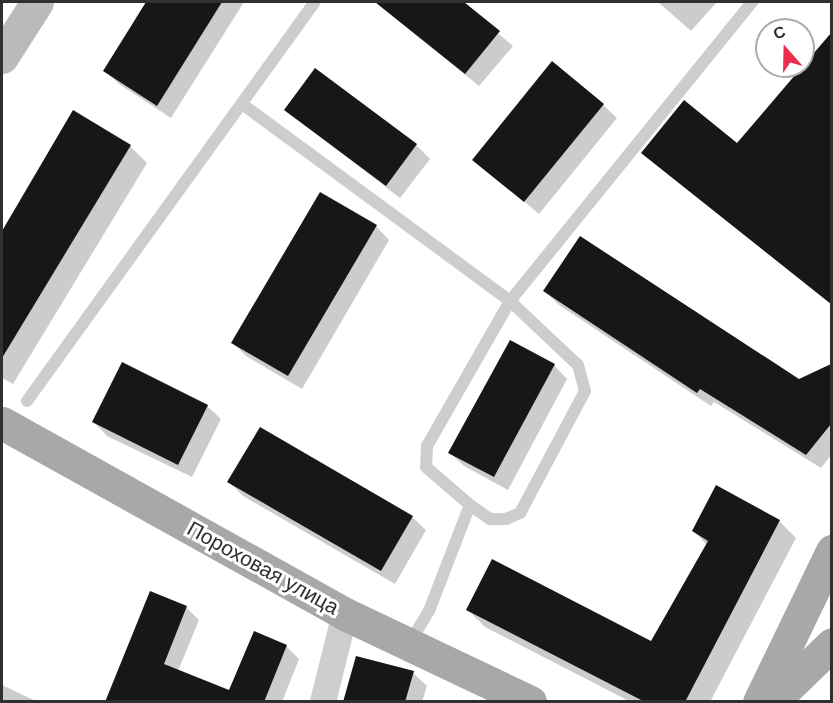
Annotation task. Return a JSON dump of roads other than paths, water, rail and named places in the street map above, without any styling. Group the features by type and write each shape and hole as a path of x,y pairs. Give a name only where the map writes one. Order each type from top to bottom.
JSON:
{"main road":[{"path":"2,57 38,2"},
{"name":"Пороховая улица","path":"2,423 345,614 530,702"},
{"path":"759,702 831,551"},
{"path":"772,702 831,644"}],"street":[{"path":"323,702 345,614"}],"lane":[{"path":"27,401 315,2"},
{"path":"242,104 510,301 578,364 585,390 520,513 506,519 490,519 470,505 426,466 424,453 510,301 752,2"},
{"path":"408,645 429,611 470,505"}]}
